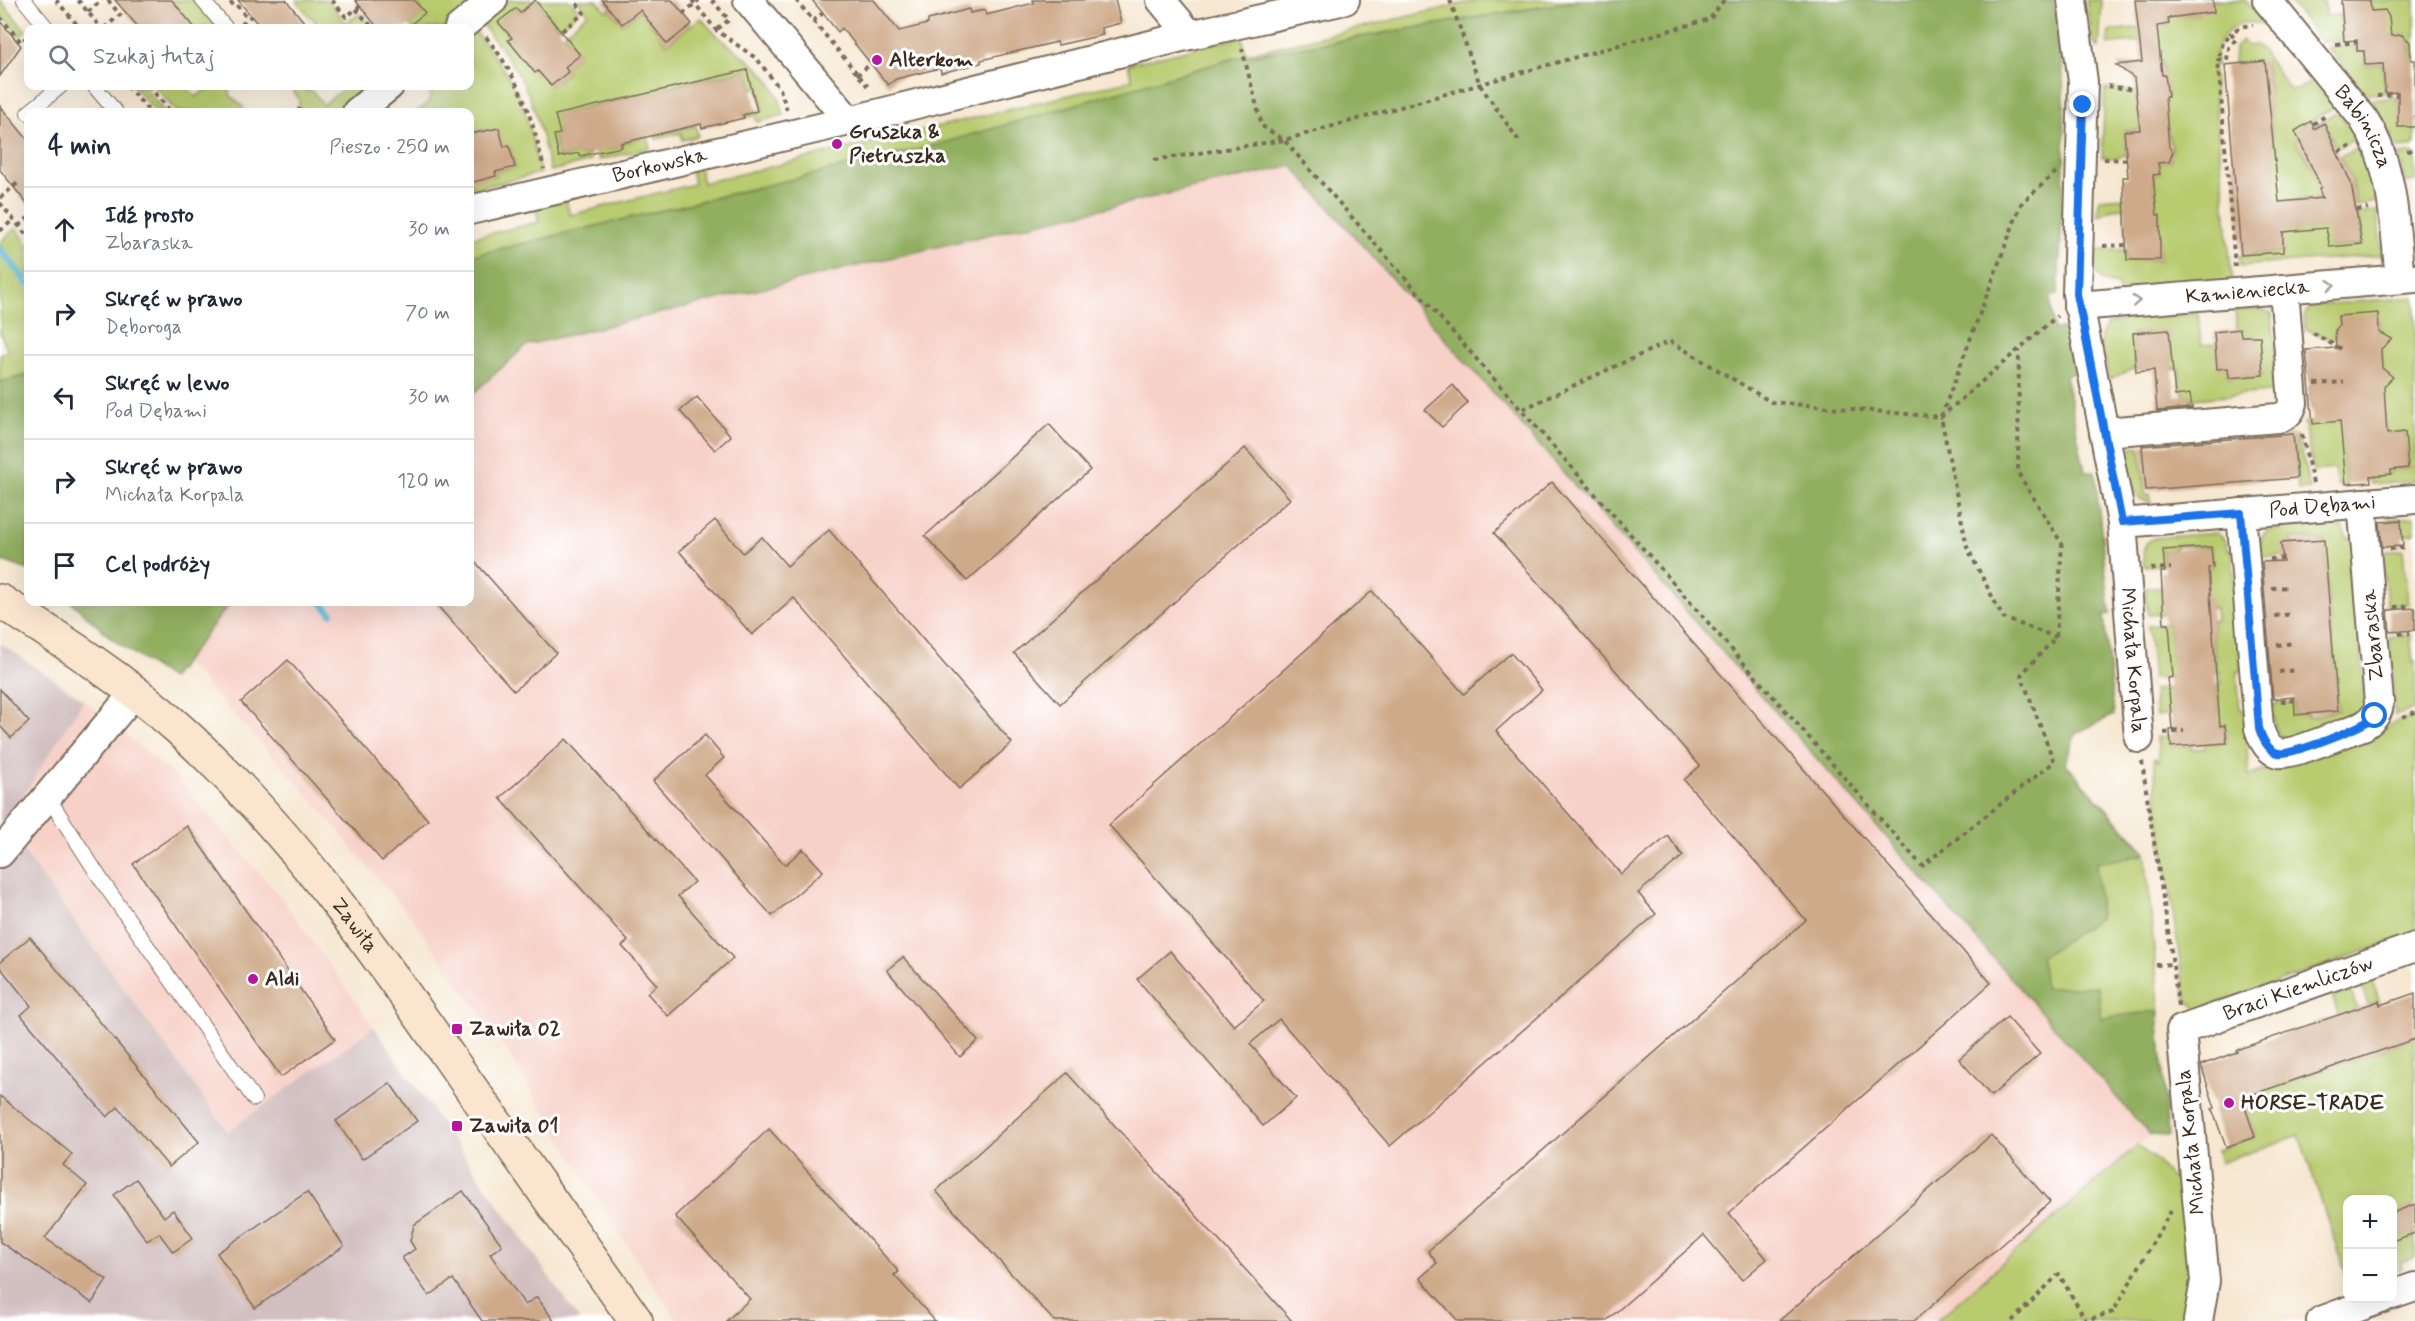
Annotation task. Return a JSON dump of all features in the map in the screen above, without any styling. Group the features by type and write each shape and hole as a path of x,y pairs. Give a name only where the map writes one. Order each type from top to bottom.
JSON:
{"street":[{"path":"465,24 494,0"},
{"path":"748,0 849,121"},
{"path":"1161,0 1190,35"},
{"name":"Borkowska","path":"474,209 849,121 1190,35 1345,0"},
{"name":"Michała Korpala","path":"2073,0 2084,82 2076,282 2068,310 2104,432 2122,522 2148,736"},
{"name":"Babinicza","path":"2263,13 2363,118 2378,145 2392,198 2408,279"},
{"path":"362,108 384,90"},
{"name":"Kamieniecka","path":"2068,310 2408,279"},
{"path":"2104,432 2278,418 2286,415 2293,403 2284,289"},
{"name":"Pod Dębami","path":"2122,522 2415,499"},
{"name":"Zbaraska","path":"2241,513 2259,728 2265,742 2274,751 2284,753 2365,724 2375,716 2379,707 2362,503"},
{"name":"Zawiła","path":"0,601 135,692 178,728 241,789 306,862 369,945 636,1321"},
{"path":"0,854 135,692"},
{"name":"Braci Kiemliczów","path":"2181,1030 2415,947"},
{"name":"Michała Korpala","path":"2181,1030 2205,1281 2198,1321"},
{"path":"2397,1293 2415,1287"},
{"path":"2321,1321 2372,1303"}],"lane":[{"path":"24,0 44,24"},
{"path":"202,0 223,24"},
{"path":"34,108 56,90"},
{"path":"97,90 113,108"},
{"path":"48,797 102,881 254,1099"}],"path":[{"path":"56,0 77,24"},
{"path":"78,0 98,24"},
{"path":"88,12 102,0"},
{"path":"108,0 120,15"},
{"path":"332,0 346,17 358,8 370,24"},
{"path":"562,31 584,13 574,0"},
{"path":"683,14 693,2 699,0"},
{"path":"712,0 729,20 716,30"},
{"path":"796,0 876,97"},
{"path":"1450,0 1480,85 1519,141"},
{"path":"1154,160 1284,140 1480,85 1710,19 1724,0"},
{"path":"693,2 716,30 751,54 774,79 785,99 789,117"},
{"path":"108,24 125,11"},
{"path":"813,21 823,13"},
{"path":"2219,56 2223,43 2231,33 2263,13"},
{"path":"245,21 251,16"},
{"path":"0,17 21,42 24,39"},
{"path":"1238,24 1249,80 1262,126 1284,140 1922,866 2054,762 2021,675 2056,637 2062,544 2018,473 2019,350"},
{"path":"474,32 498,53 520,87 534,126 546,175"},
{"path":"2231,33 2236,39 2229,48 2227,59 2218,60 2235,269"},
{"path":"857,75 871,64"},
{"path":"2101,86 2135,90"},
{"path":"131,90 147,108"},
{"path":"152,90 168,108"},
{"path":"2222,104 2228,103"},
{"path":"2339,152 2352,146"},
{"path":"2097,159 2130,160"},
{"path":"2226,160 2233,160"},
{"path":"2056,637 2003,618 1967,547 1941,417 2021,204 2060,168"},
{"path":"0,198 19,182"},
{"path":"0,203 24,232"},
{"path":"2357,210 2371,208"},
{"path":"0,231 13,219"},
{"path":"19,226 24,222"},
{"path":"2232,224 2238,224"},
{"path":"2097,246 2127,245"},
{"path":"1522,410 1670,341 1771,402 1941,417 2068,310"},
{"path":"2307,331 2341,349"},
{"path":"2309,384 2344,382"},
{"path":"2301,432 2316,493"},
{"path":"2144,570 2171,568"},
{"path":"2148,736 2184,731"},
{"name":"Michała Korpala","path":"2148,736 2181,1030"},
{"path":"2156,965 2174,964"},
{"path":"2012,1321 2059,1274 2084,1320 2113,1312 2178,1200 2196,1199"}],"shaded area":[{"path":"1292,166 2150,1136 1936,1321 678,1321 614,1225 509,1054 417,925 309,796 193,670 183,663 228,606 474,606 474,392 527,346 1016,228"},
{"path":"0,643 84,700 4,825 228,1131 374,1027 580,1321 0,1321"},
{"path":"84,700 175,776 282,899 374,1027 229,1131 4,825"}],"green space":[{"path":"0,0 24,29 24,33 20,36 0,12"},
{"path":"164,0 197,0 217,24 191,24"},
{"path":"296,0 328,0 346,23 360,14 369,24 315,24 315,20"},
{"path":"415,0 478,0 449,24 411,24 424,13"},
{"path":"509,0 535,0 520,13 516,8 499,22 512,38 509,40 535,73 538,71 551,86 568,72 565,67 579,55 564,34 588,13 578,0 597,0 606,11 609,9 622,24 640,10 667,44 701,18 725,42 760,70 778,96 784,115 757,122 755,115 744,118 743,115 763,110 758,88 752,89 747,70 666,88 667,94 638,101 636,95 556,115 560,134 554,136 559,157 579,153 580,156 589,154 591,161 550,171 540,127 529,95 510,61 481,23"},
{"path":"535,0 570,0 579,11 559,28"},
{"path":"1479,0 1581,0 1235,58 940,144 474,255 474,237 539,222 535,205 565,197 570,215 694,184 691,168 699,166 703,183 1132,80 1128,64 1242,37 1246,54"},
{"path":"1581,0 2053,0 2063,73 2064,148 2058,295 2050,297 2054,330 2069,328 2080,372 2065,375 2085,472 2095,472 2110,614 2104,616 2114,715 2076,733 2065,763 2143,851 2143,855 2096,863 2100,917 2041,957 2045,988 2098,986 2101,1018 2158,1011 2168,1136 2150,1135 1292,166 1016,228 527,345 474,392 474,255 940,144 1235,58"},
{"path":"2086,0 2102,0 2099,48 2093,42"},
{"path":"2202,0 2245,0 2268,26 2248,23 2230,30 2219,45 2216,65 2212,66 2232,282 2119,291 2118,285 2104,282 2096,273 2096,250 2126,250 2127,260 2160,260 2159,215 2126,215 2126,208 2111,209 2098,216 2099,199 2155,195 2153,175 2160,174 2157,163 2170,161 2172,150 2167,127 2140,133 2139,130 2125,131 2126,155 2116,158 2102,157 2105,88 2136,92 2137,101 2168,97 2161,60 2144,62 2140,41 2108,45 2109,31 2169,24 2168,13 2182,16 2199,14 2203,8"},
{"path":"2370,0 2415,0 2415,60 2408,61 2411,54 2410,42 2406,35 2387,36 2385,10 2368,12"},
{"path":"2324,1 2325,16 2342,15 2344,41 2322,42 2290,2"},
{"path":"474,30 514,87 529,125 540,173 474,189 474,179 496,176 495,172 515,167 509,146 504,147 484,130 474,133 474,108 422,108 428,103 431,90 474,90"},
{"path":"2242,40 2247,46 2256,45 2261,49 2290,90 2297,90 2313,81 2334,107 2300,128 2305,135 2296,141 2313,168 2324,200 2320,198 2277,202 2268,95 2270,94 2265,62 2234,64 2235,48"},
{"path":"2357,45 2357,51 2364,51 2365,65 2383,64 2385,93 2365,94 2327,47"},
{"path":"137,90 146,90 162,108 152,108"},
{"path":"158,90 190,90 196,97 205,90 230,90 230,95 244,108 173,108"},
{"path":"292,90 307,92 312,90 323,105 342,90 370,90 347,108 298,108 298,98"},
{"path":"2398,97 2398,103 2405,102 2415,119 2415,146 2396,148 2387,126 2370,100"},
{"path":"2338,111 2357,138 2337,148 2324,123 2315,128 2314,126"},
{"path":"696,126 698,136 682,140 681,133 656,139 655,135"},
{"path":"647,137 650,148 599,160 596,149 622,147 621,143"},
{"path":"2361,147 2369,166 2376,202 2356,206 2352,181 2340,156"},
{"path":"2415,154 2415,181 2405,182 2399,155"},
{"path":"2377,211 2382,255 2240,266 2239,256 2283,252 2280,232 2329,227 2330,247 2362,245 2358,214"},
{"path":"16,228 24,239 24,376 0,382 0,354 8,351 0,333 0,242"},
{"path":"2415,297 2415,481 2371,484 2369,472 2381,475 2391,474 2391,470 2408,468 2405,432 2365,436 2343,453 2346,486 2338,486 2334,469 2313,471 2304,423 2335,421 2334,406 2311,408 2309,387 2342,384 2382,370 2378,313 2337,328 2335,338 2331,340 2304,328 2306,313 2317,305"},
{"path":"2259,309 2272,313 2278,391 2193,399 2194,417 2190,395 2185,395 2181,389 2179,368 2172,369 2169,331 2133,333 2136,368 2109,379 2101,335 2109,324 2123,319 2198,313 2201,345 2215,344 2228,368 2229,378 2263,375 2237,330 2235,310"},
{"path":"24,376 24,569 0,560 0,382"},
{"path":"2295,437 2298,437 2310,489 2298,490"},
{"path":"2140,447 2145,495 2150,494 2151,502 2140,499 2134,492 2126,458 2131,448"},
{"path":"2415,517 2415,533 2402,535 2401,520 2385,522 2389,519"},
{"path":"2331,522 2342,528 2347,538 2353,538 2365,703 2362,711 2290,740 2279,734 2275,726 2273,704 2294,702 2295,715 2307,714 2308,717 2338,711 2324,540 2293,539 2283,556 2261,557 2260,542 2269,530"},
{"path":"2216,533 2225,540 2228,550 2232,549 2241,671 2237,671 2240,709 2244,710 2249,776 2415,716 2415,933 2199,1010 2186,1000 2158,816 2154,758 2159,761 2157,737 2178,735 2179,746 2191,746 2191,749 2205,748 2205,744 2227,743 2225,725 2215,726 2219,711 2217,685 2221,684 2220,672 2216,672 2212,621 2216,620 2215,608 2211,608 2202,568 2213,567 2211,547 2175,546 2175,549 2163,551 2164,565 2144,566 2143,553 2147,543 2155,538"},
{"path":"2403,550 2408,604 2387,605 2382,552"},
{"path":"2166,586 2168,613 2148,615 2145,588"},
{"path":"75,606 228,606 171,679 111,638"},
{"path":"2169,624 2174,677 2153,679 2148,626"},
{"path":"2410,635 2413,662 2415,662 2415,708 2395,716 2389,637"},
{"path":"2174,688 2177,714 2156,716 2153,690"},
{"path":"2077,776 2145,851 2160,1015 2076,1046 1924,874"},
{"path":"2371,975 2379,1001 2368,1005 2359,979"},
{"path":"2348,983 2360,1017 2341,1023 2330,989"},
{"path":"2415,1035 2415,1257 2401,1262 2402,1268 2397,1270 2397,1195 2343,1195 2343,1266 2299,1135 2220,1163 2217,1150 2255,1137 2242,1098 2403,1043"},
{"path":"2137,1146 2156,1160 2182,1189 2188,1208 2198,1294 2186,1321 1936,1321"}],"building":[{"path":"115,0 172,0 192,24 136,24"},
{"path":"238,0 286,0 306,24 258,24"},
{"path":"355,0 414,0 425,13 411,24 375,24"},
{"path":"535,0 580,55 565,67 568,72 551,86 538,71 535,73 508,40 512,38 498,22 516,8 520,13"},
{"path":"602,0 672,0 692,24 667,44 640,10 622,24"},
{"path":"812,0 874,0 899,31 928,24 928,20 969,9 970,13 985,10 986,15 1034,3 1033,0 1115,0 1121,23 1101,28 1103,35 1058,45 1057,42 981,60 981,63 941,73 940,68 896,79 888,85 842,28 838,32"},
{"path":"2135,0 2213,0 2214,12 2168,18 2169,24 2157,26 2162,75 2165,75 2168,97 2165,97 2169,147 2173,152 2169,162 2158,163 2160,174 2153,175 2157,215 2160,215 2160,260 2127,260 2123,177 2128,177 2124,131 2140,130 2134,78 2116,65 2142,62"},
{"path":"2341,0 2370,0 2371,11 2385,10 2389,17 2391,36 2402,35 2410,42 2411,60 2415,60 2415,127 2398,127 2398,92 2385,93 2383,64 2365,65 2364,51 2357,51 2357,40 2344,41"},
{"path":"0,21 21,46 0,76"},
{"path":"2265,61 2279,202 2322,198 2319,189 2321,187 2295,131 2311,121 2314,129 2324,123 2351,183 2362,244 2330,247 2326,228 2283,232 2283,252 2241,255 2225,65"},
{"path":"747,70 757,111 743,115 744,118 702,128 701,124 621,143 622,147 580,156 579,153 559,157 554,135 560,134 555,115"},
{"path":"0,106 24,135 24,200 0,170"},
{"path":"499,128 504,147 509,145 515,167 495,172 496,176 474,182 474,133"},
{"path":"2378,313 2379,332 2392,339 2381,349 2382,368 2393,377 2384,386 2387,434 2405,432 2408,468 2391,470 2391,474 2370,476 2371,482 2346,484 2340,421 2313,424 2306,350 2336,348 2335,331 2339,326 2338,316"},
{"path":"2240,329 2241,336 2260,336 2263,375 2229,378 2228,368 2217,369 2214,332"},
{"path":"2169,330 2175,396 2190,394 2192,408 2157,411 2154,370 2136,372 2133,333"},
{"path":"1453,385 1468,403 1442,427 1425,410"},
{"path":"697,397 731,436 715,450 680,411"},
{"path":"1049,424 1090,470 967,581 925,536"},
{"path":"2293,434 2297,478 2146,490 2142,446"},
{"path":"1245,448 1290,499 1060,704 1014,653"},
{"path":"1552,482 1991,983 1729,1213 1767,1259 1742,1280 1704,1235 1606,1321 1458,1321 1420,1278 1437,1263 1428,1251 1806,920 1684,780 1700,766 1494,533"},
{"path":"715,520 743,553 762,537 787,566 829,530 1012,743 959,789 794,598 752,635 679,551"},
{"path":"2401,520 2403,546 2382,547 2380,522"},
{"path":"2324,540 2338,711 2295,715 2294,697 2273,699 2262,562 2283,561 2281,543"},
{"path":"2211,547 2213,567 2208,568 2220,726 2225,725 2227,743 2171,747 2170,730 2178,729 2172,729 2168,678 2173,677 2169,624 2164,624 2161,572 2165,572 2163,550"},
{"path":"474,561 556,653 514,691 438,606 474,606"},
{"path":"1372,591 1464,694 1511,653 1542,690 1496,731 1621,874 1668,836 1683,856 1638,893 1656,914 1390,1146 1279,1019 1250,1044 1296,1098 1263,1126 1137,979 1170,951 1234,1026 1264,1001 1109,825"},
{"path":"2415,608 2415,630 2390,632 2388,610"},
{"path":"288,660 428,820 382,861 241,702"},
{"path":"0,689 29,722 11,738 0,726"},
{"path":"705,735 724,758 705,775 785,865 803,849 823,871 772,916 653,781"},
{"path":"566,739 694,882 678,896 733,958 668,1016 647,993 657,985 622,946 628,941 500,798"},
{"name":"Aldi","path":"187,826 335,1039 281,1077 133,864"},
{"path":"30,937 199,1142 169,1167 118,1107 107,1117 21,1015 31,1006 0,967 0,962"},
{"path":"903,957 978,1041 960,1057 887,970"},
{"path":"2415,993 2415,1039 2242,1098 2255,1137 2226,1147 2212,1109 2215,1108 2201,1065 2237,1052 2236,1050 2379,1001 2380,1005"},
{"path":"2007,1017 2040,1054 1991,1096 1959,1059"},
{"path":"1067,1073 1292,1321 1054,1321 936,1191"},
{"path":"390,1083 417,1121 362,1159 336,1121"},
{"path":"0,1096 72,1154 63,1165 87,1185 45,1238 107,1280 92,1303 0,1242"},
{"path":"769,1129 899,1272 894,1275 935,1321 726,1321 750,1299 675,1216"},
{"path":"1991,1135 2050,1202 1914,1321 1779,1321"},
{"path":"136,1179 164,1217 173,1210 193,1238 173,1252 159,1233 147,1241 114,1195"},
{"path":"463,1191 502,1245 490,1254 525,1305 537,1297 554,1321 482,1321 453,1279 429,1296 402,1258 415,1249 410,1241 414,1225"},
{"path":"307,1192 344,1246 255,1308 217,1253"},
{"path":"2415,1204 2415,1233 2397,1239 2397,1211"}],"waterway":[{"path":"0,249 24,279"},
{"path":"325,606 331,613"}],"place":[{"name":"Alterkom","path":"877,60"},
{"name":"Gruszka & Pietruszka","path":"837,144"},
{"name":"Aldi","path":"253,979"},
{"name":"Zawiła 02","path":"457,1029"},
{"name":"HORSE-TRADE","path":"2229,1103"},
{"name":"Zawiła 01","path":"457,1126"}],"route":[{"path":"2083,105 2076,282 2078,306 2122,522 2241,513 2259,728 2266,744 2272,750 2287,753 2297,750 2363,726 2375,716"}]}
